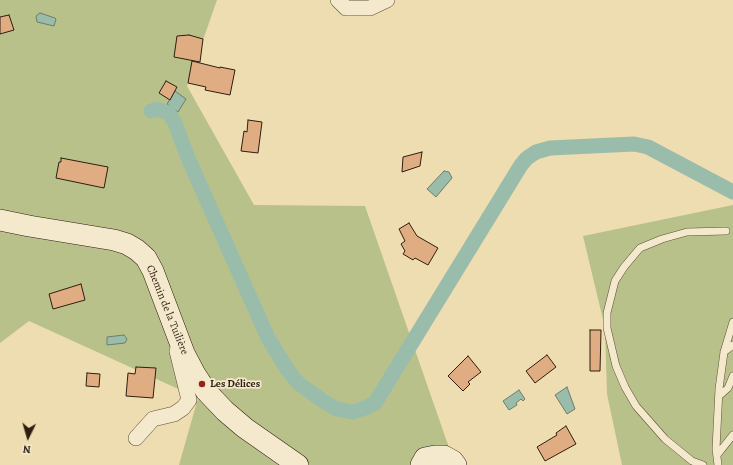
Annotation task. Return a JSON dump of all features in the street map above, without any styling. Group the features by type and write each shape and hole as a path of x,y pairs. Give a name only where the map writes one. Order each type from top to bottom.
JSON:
{"street":[{"path":"338,0 346,8 370,8 387,0"},
{"name":"Chemin de la Tuilière","path":"0,220 114,240 127,244 137,250 146,258 153,271 184,353 206,391 225,411 245,428 298,465"},
{"path":"136,438 153,419 174,414 183,408 189,400 170,314"},
{"path":"421,465 425,458 444,456 453,461 456,465"}],"lane":[{"path":"703,465 692,461 664,438 636,406 625,387 616,366 607,328 607,313 615,281 624,267 640,248 662,239 687,232 726,231"},
{"path":"718,465 716,449 718,396 724,352 733,322"},
{"path":"724,352 733,345"},
{"path":"718,396 728,388 733,376"},
{"path":"717,455 733,435"}],"green space":[{"path":"0,0 217,0 187,86 254,205 365,206 455,465 179,465 198,398 29,321 0,343"},
{"path":"733,205 733,465 622,465 607,394 605,328 583,236"}],"shaded area":[{"path":"40,13 55,18 54,26 37,22 36,16"},
{"path":"175,91 186,99 178,112 167,104"},
{"path":"444,171 449,172 452,178 436,197 427,189"},
{"path":"124,335 127,339 125,343 107,345 107,337"},
{"path":"567,387 575,409 567,414 555,395"},
{"path":"519,390 525,399 523,401 521,399 516,403 517,405 509,410 503,401"}],"building":[{"path":"9,15 14,30 0,34 0,17"},
{"path":"189,35 203,39 200,62 174,57 177,36"},
{"path":"192,61 235,70 230,95 205,90 206,87 188,83"},
{"path":"166,81 177,87 170,100 159,93"},
{"path":"248,120 262,122 258,153 241,151 244,131 247,132"},
{"path":"422,152 420,166 402,172 403,157"},
{"path":"61,158 108,167 104,188 56,178"},
{"path":"409,223 417,236 438,248 428,265 415,258 413,260 403,254 405,251 401,244 405,241 399,229"},
{"path":"81,284 85,300 53,309 49,294"},
{"path":"590,330 601,330 600,371 590,371"},
{"path":"547,355 556,367 535,383 526,371"},
{"path":"468,356 481,372 468,382 470,384 463,391 448,376"},
{"path":"136,367 156,368 153,398 126,396 128,373 135,374"},
{"path":"87,373 100,374 99,387 86,386"},
{"path":"566,426 576,444 545,461 537,447 557,435 556,433"}],"waterway":[{"path":"151,111 157,109 169,113 175,123 188,158 268,338 287,369 298,383 326,403 337,409 353,412 375,403 521,165 527,158 536,152 550,148 634,144 648,147 733,192"}],"place":[{"name":"Les Délices","path":"202,384"}]}
